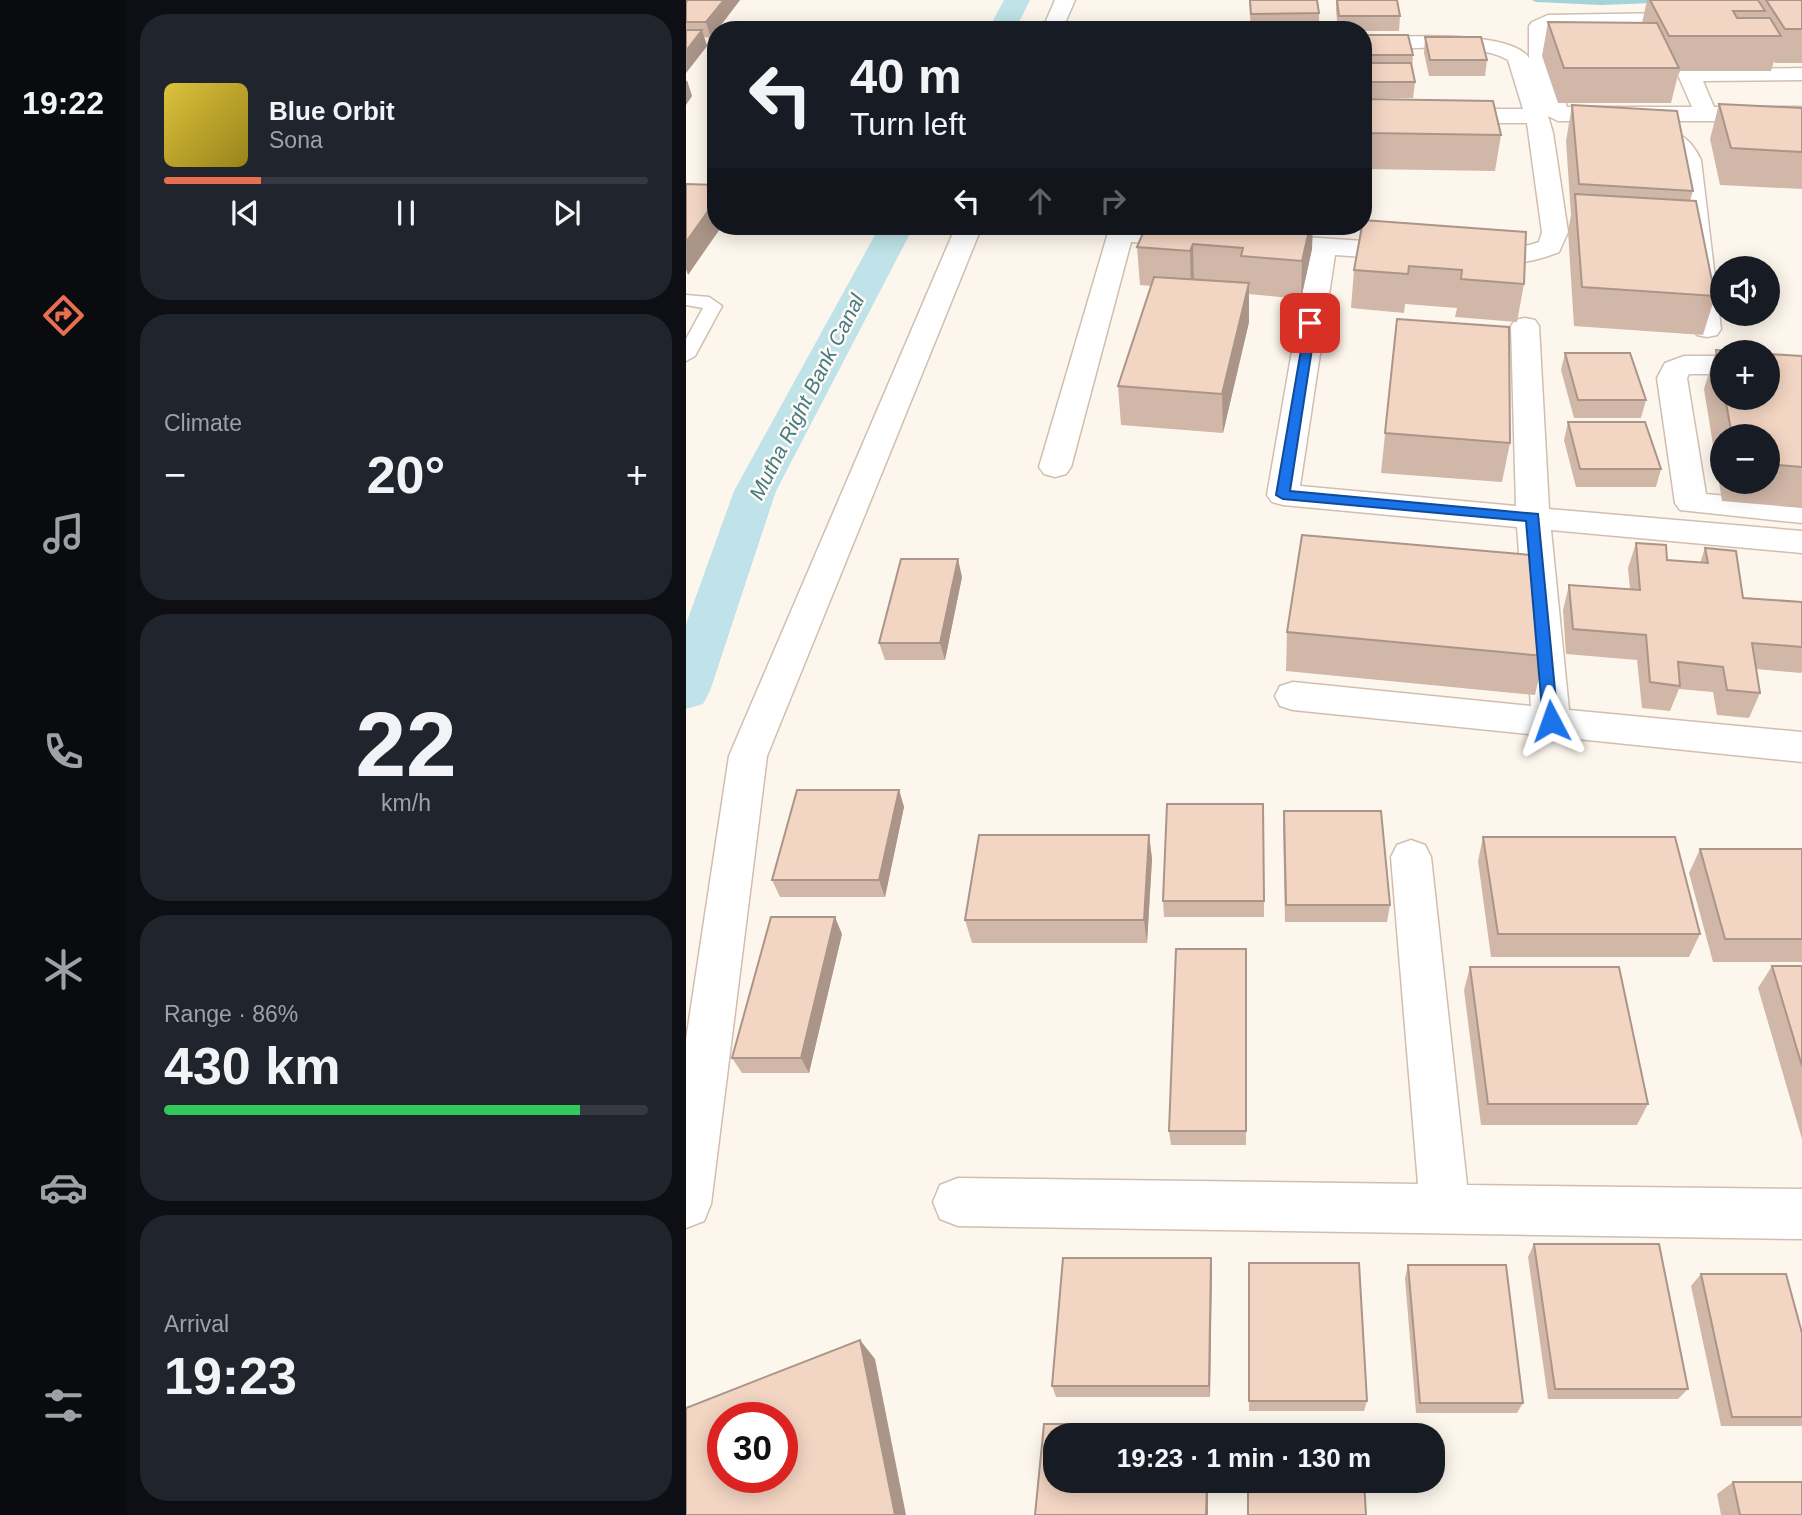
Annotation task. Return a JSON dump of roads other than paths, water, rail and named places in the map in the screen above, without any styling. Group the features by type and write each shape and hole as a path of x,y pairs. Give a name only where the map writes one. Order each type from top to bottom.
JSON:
{"street":[{"path":"1056,21 1065,0"},
{"path":"1802,17 1548,21 1539,26 1537,49 1558,114 1802,114"},
{"path":"1172,235 1520,257 1550,247 1556,232 1539,125 1518,57 1511,51 1474,44 1372,44"},
{"path":"1706,115 1689,75 1802,74"},
{"path":"1372,116 1539,125 1675,138 1684,145 1689,160 1707,329"},
{"path":"686,1203 748,756 966,235"},
{"path":"1055,467 1121,235"},
{"path":"1322,246 1283,495 1802,542"},
{"path":"1525,326 1533,517 1551,721"},
{"path":"1710,365 1684,365 1675,369 1672,378 1691,503 1802,513"},
{"path":"1293,696 1802,747"},
{"path":"1411,857 1445,1209"},
{"path":"958,1202 1802,1214"}],"lane":[{"path":"686,300 713,306 686,356"}],"waterway":[{"name":"Mutha Right Bank Canal","path":"1006,21 1017,0"},
{"path":"1536,0 1601,3 1679,0"},
{"name":"Mutha Right Bank Canal","path":"686,691 755,491 892,235"}]}
